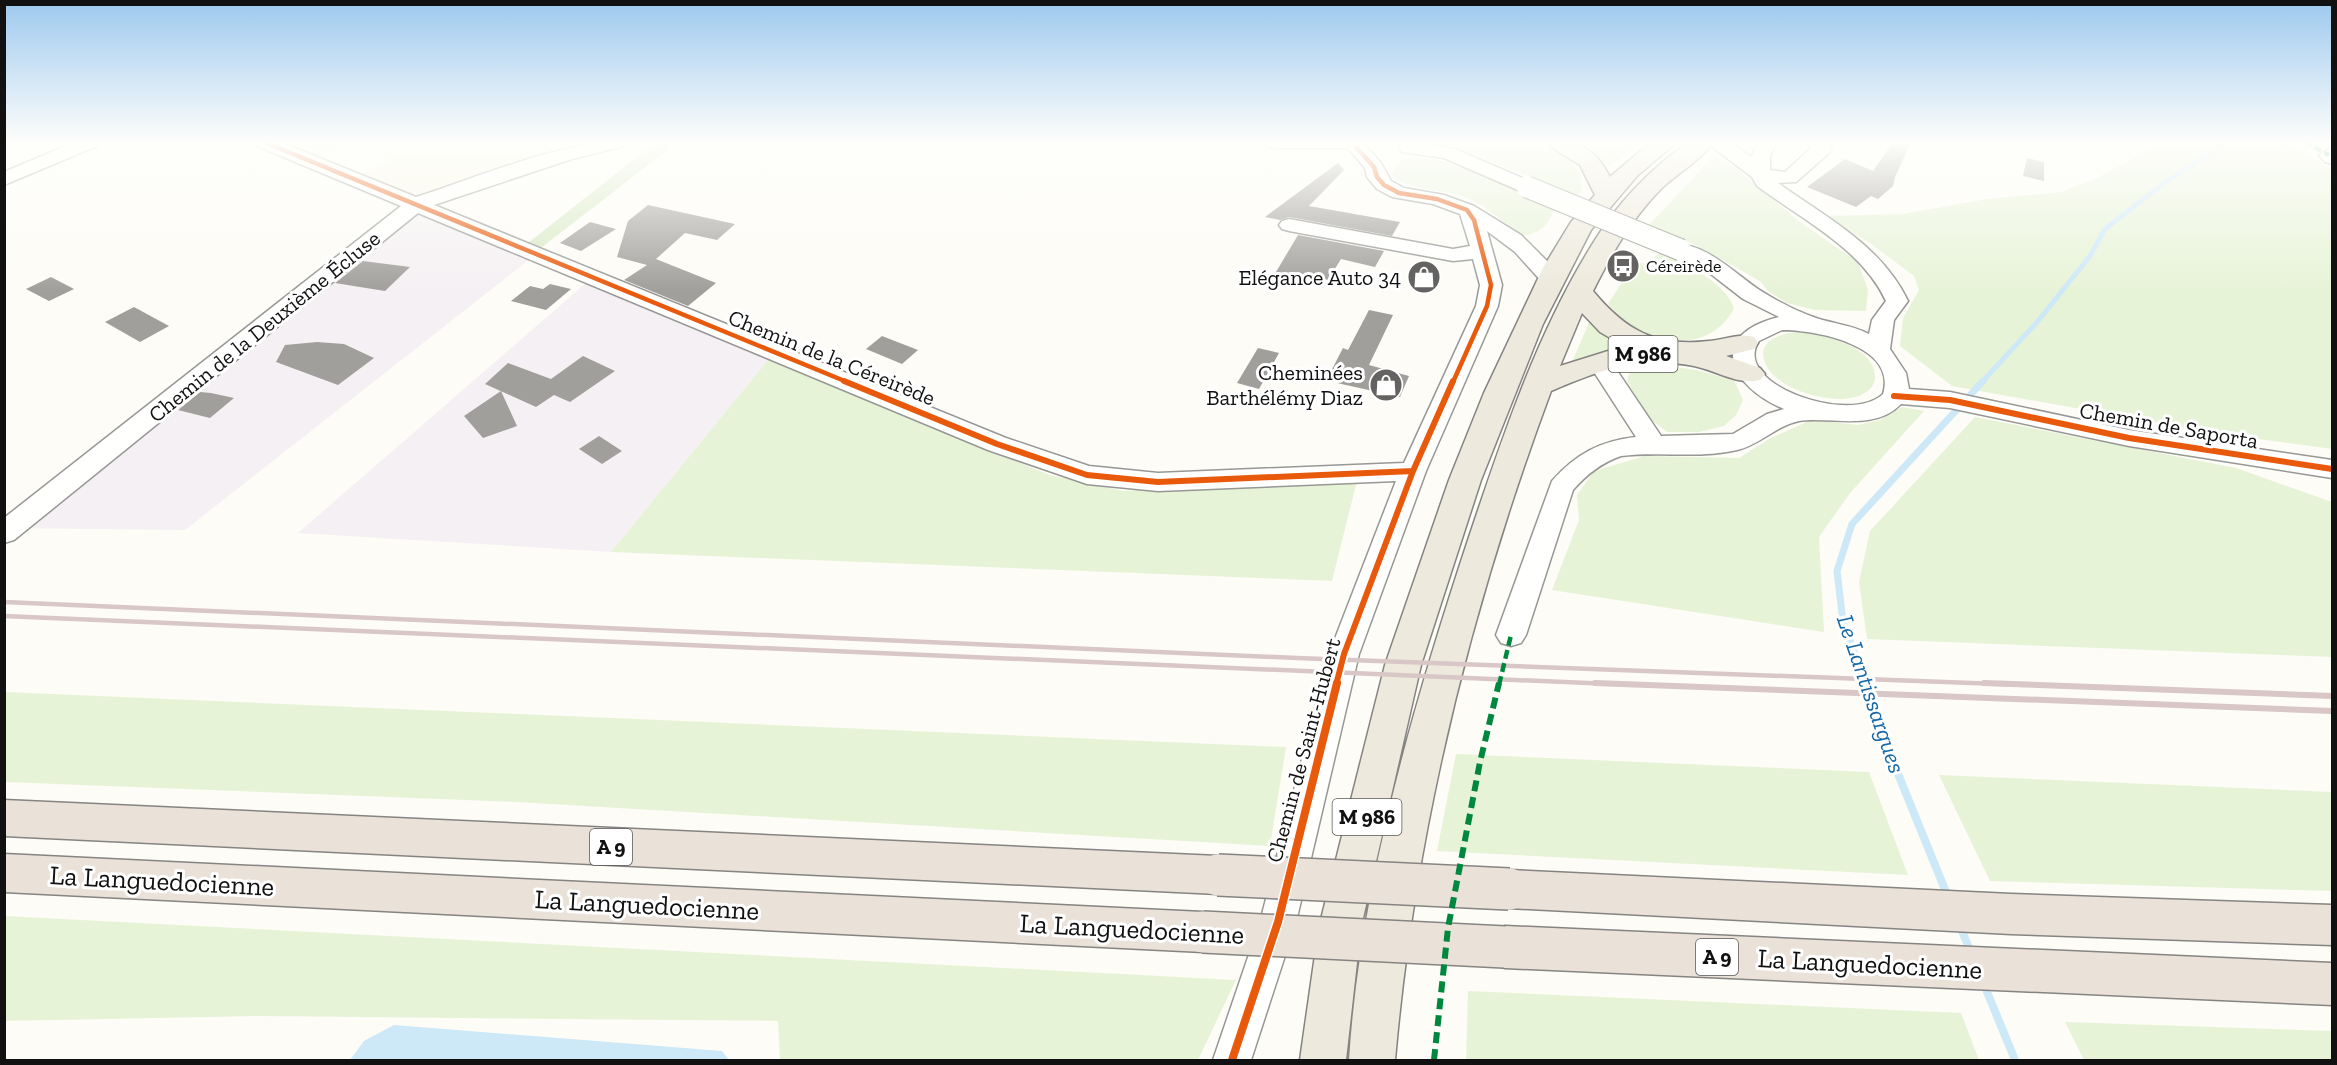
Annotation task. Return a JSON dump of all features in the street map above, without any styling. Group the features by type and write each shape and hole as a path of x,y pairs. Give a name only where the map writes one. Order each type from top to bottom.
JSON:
{"highway":[{"name":"A 9","path":"4,818 2011,914 2332,926"},
{"name":"La Languedocienne","path":"4,873 2037,973 2332,984"}],"main road":[{"name":"M 986","path":"1323,1060 1340,927 1403,665 1465,480 1499,393 1551,278 1580,227 1610,192"},
{"name":"M 986","path":"1372,1060 1386,924 1412,799 1468,590 1539,385 1579,291 1610,237 1646,192"},
{"path":"1579,291 1611,327 1626,338 1646,345 1709,352 1751,336"},
{"name":"M 986","path":"1539,385 1609,359 1632,354 1660,354 1716,361 1760,382"}],"street":[{"name":"Chemin de la Céreirède","path":"387,192 997,444 1087,475 1158,482 1413,471"},
{"name":"Chemin de la Deuxième Écluse","path":"4,533 417,204 454,192"},
{"path":"1397,192 1437,199 1467,210 1494,224 1527,249 1551,278"},
{"path":"1538,192 1681,250 1715,266 1751,294 1817,325 1855,336 1878,352 1895,372 1950,400"},
{"path":"1777,192 1864,254 1886,278 1897,302 1883,320 1878,352"},
{"name":"Chemin de Saint-Hubert","path":"1232,1060 1278,922 1344,654 1413,471 1486,306 1491,285 1474,220 1467,210"},
{"path":"1289,225 1453,255 1483,251"},
{"path":"1751,294 1758,314 1742,358 1760,382 1790,402 1815,411 1855,414 1885,405 1894,396 1897,389 1895,372"},
{"path":"1751,336 1781,323 1817,325 1883,320"},
{"path":"1609,359 1606,372 1653,444"},
{"path":"1760,382 1772,421"},
{"path":"1894,396 1950,400"},
{"name":"Chemin de Saporta","path":"1950,400 2129,438 2332,469"},
{"path":"1511,635 1561,487 1572,472 1601,454 1630,445 1738,442 1772,421 1815,411"}],"shaded area":[{"path":"405,192 439,192 425,196"},
{"path":"399,207 530,259 185,530 5,528"},
{"path":"586,283 768,360 611,552 298,533"}],"green space":[{"path":"593,192 614,192 542,247 528,243"},
{"path":"1441,192 1517,192 1554,209 1546,225 1538,231 1520,236 1481,205 1457,195"},
{"path":"1680,192 1764,192 1797,220 1858,262 1868,290 1866,311 1815,310 1787,303 1768,291 1760,281 1700,247 1649,225"},
{"path":"2061,192 2332,192 2332,449 2221,434 1952,386 1900,346 1903,318 1919,290 1914,276 1870,243 1826,216 1903,214 1987,199"},
{"path":"1660,253 1703,274 1729,299 1734,308 1723,324 1708,335 1691,340 1672,341 1654,337 1620,318 1608,304 1634,264 1646,263"},
{"path":"1591,318 1623,347 1572,362"},
{"path":"1797,332 1819,335 1845,343 1866,356 1875,376 1872,386 1863,394 1838,399 1807,394 1780,380 1770,371 1764,360 1765,347 1773,339"},
{"path":"768,360 1050,475 1123,491 1358,477 1332,581 611,552"},
{"path":"1669,366 1734,380 1743,400 1736,415 1724,426 1699,432 1667,432 1646,416 1627,380 1630,371"},
{"path":"1902,407 1924,411 1850,493 1819,537 1824,632 1552,590 1579,520 1577,495 1594,471 1645,456 1739,458 1769,439 1811,420 1858,425 1880,420"},
{"path":"1975,417 2236,468 2332,502 2332,657 1867,639 1859,582 1870,531"},
{"path":"5,692 1286,747 1270,846 516,802 5,782"},
{"path":"1456,754 1869,772 1908,875 1437,851"},
{"path":"1939,775 2332,792 2332,891 1990,881"},
{"path":"4,916 1236,980 1198,1060 780,1060 778,1021 260,1016 5,1021"},
{"path":"1468,991 1961,1013 1979,1060 1466,1060"},
{"path":"2065,1022 2332,1031 2332,1060 2084,1060"}],"water":[{"path":"394,1025 722,1051 729,1060 350,1060 364,1041"}],"building":[{"path":"1299,192 1323,192 1309,206 1400,222 1392,236 1289,217 1280,220 1265,217"},
{"path":"1819,192 1886,192 1878,199 1871,196 1856,207"},
{"path":"648,205 735,224 717,240 685,233 656,259 716,283 688,306 624,280 647,265 617,257 628,221"},
{"path":"590,222 616,229 581,251 560,243"},
{"path":"1298,235 1384,251 1375,267 1341,259 1328,280 1301,274 1297,282 1273,277"},
{"path":"363,261 410,267 385,291 335,283"},
{"path":"51,277 74,289 49,301 26,289"},
{"path":"550,284 571,289 546,310 511,301 530,286 543,289"},
{"path":"134,307 169,326 140,342 105,322"},
{"path":"1369,310 1393,315 1369,365 1409,376 1400,397 1337,383 1338,380 1328,377 1343,348 1348,350"},
{"path":"882,336 918,350 902,364 866,349"},
{"path":"317,342 344,344 374,358 338,385 276,362 285,345"},
{"path":"1258,348 1279,353 1259,389 1237,383"},
{"path":"583,356 615,371 570,402 554,395 536,407 485,384 508,363 551,379"},
{"path":"501,391 517,426 483,438 464,416"},
{"path":"200,392 234,398 210,418 178,410"},
{"path":"599,436 622,451 602,464 579,449"}],"waterway":[{"name":"Le Lantissargues","path":"1982,382 2038,321 2090,256 2105,229 2153,192"},
{"name":"Le Lantissargues","path":"1866,685 1843,622 1837,571 1852,524 1983,381"},
{"name":"Le Lantissargues","path":"1865,683 1894,764 1948,897"},
{"name":"Le Lantissargues","path":"1959,924 1972,955"},
{"name":"Le Lantissargues","path":"1983,982 2015,1060"}],"railway":[{"path":"4,602 1297,658 2025,685"},
{"path":"4,616 1634,685"},
{"path":"1595,683 2332,711"},
{"path":"1984,683 2332,696"}],"marked path":[{"path":"1434,1060 1448,928 1480,762 1511,635"}],"cycle path":[{"path":"385,192 997,444 1087,475 1158,482 1413,471"},
{"path":"1232,1060 1278,922 1344,654 1413,471 1487,306 1491,285 1474,220 1467,210 1437,199 1397,192"},
{"path":"1894,396 1950,400 2129,438 2332,469"}],"place":[{"name":"Céreirède","path":"1623,266"},
{"name":"Elégance Auto 34","path":"1424,277"},
{"name":"Cheminées Barthélémy Diaz","path":"1386,385"}]}
